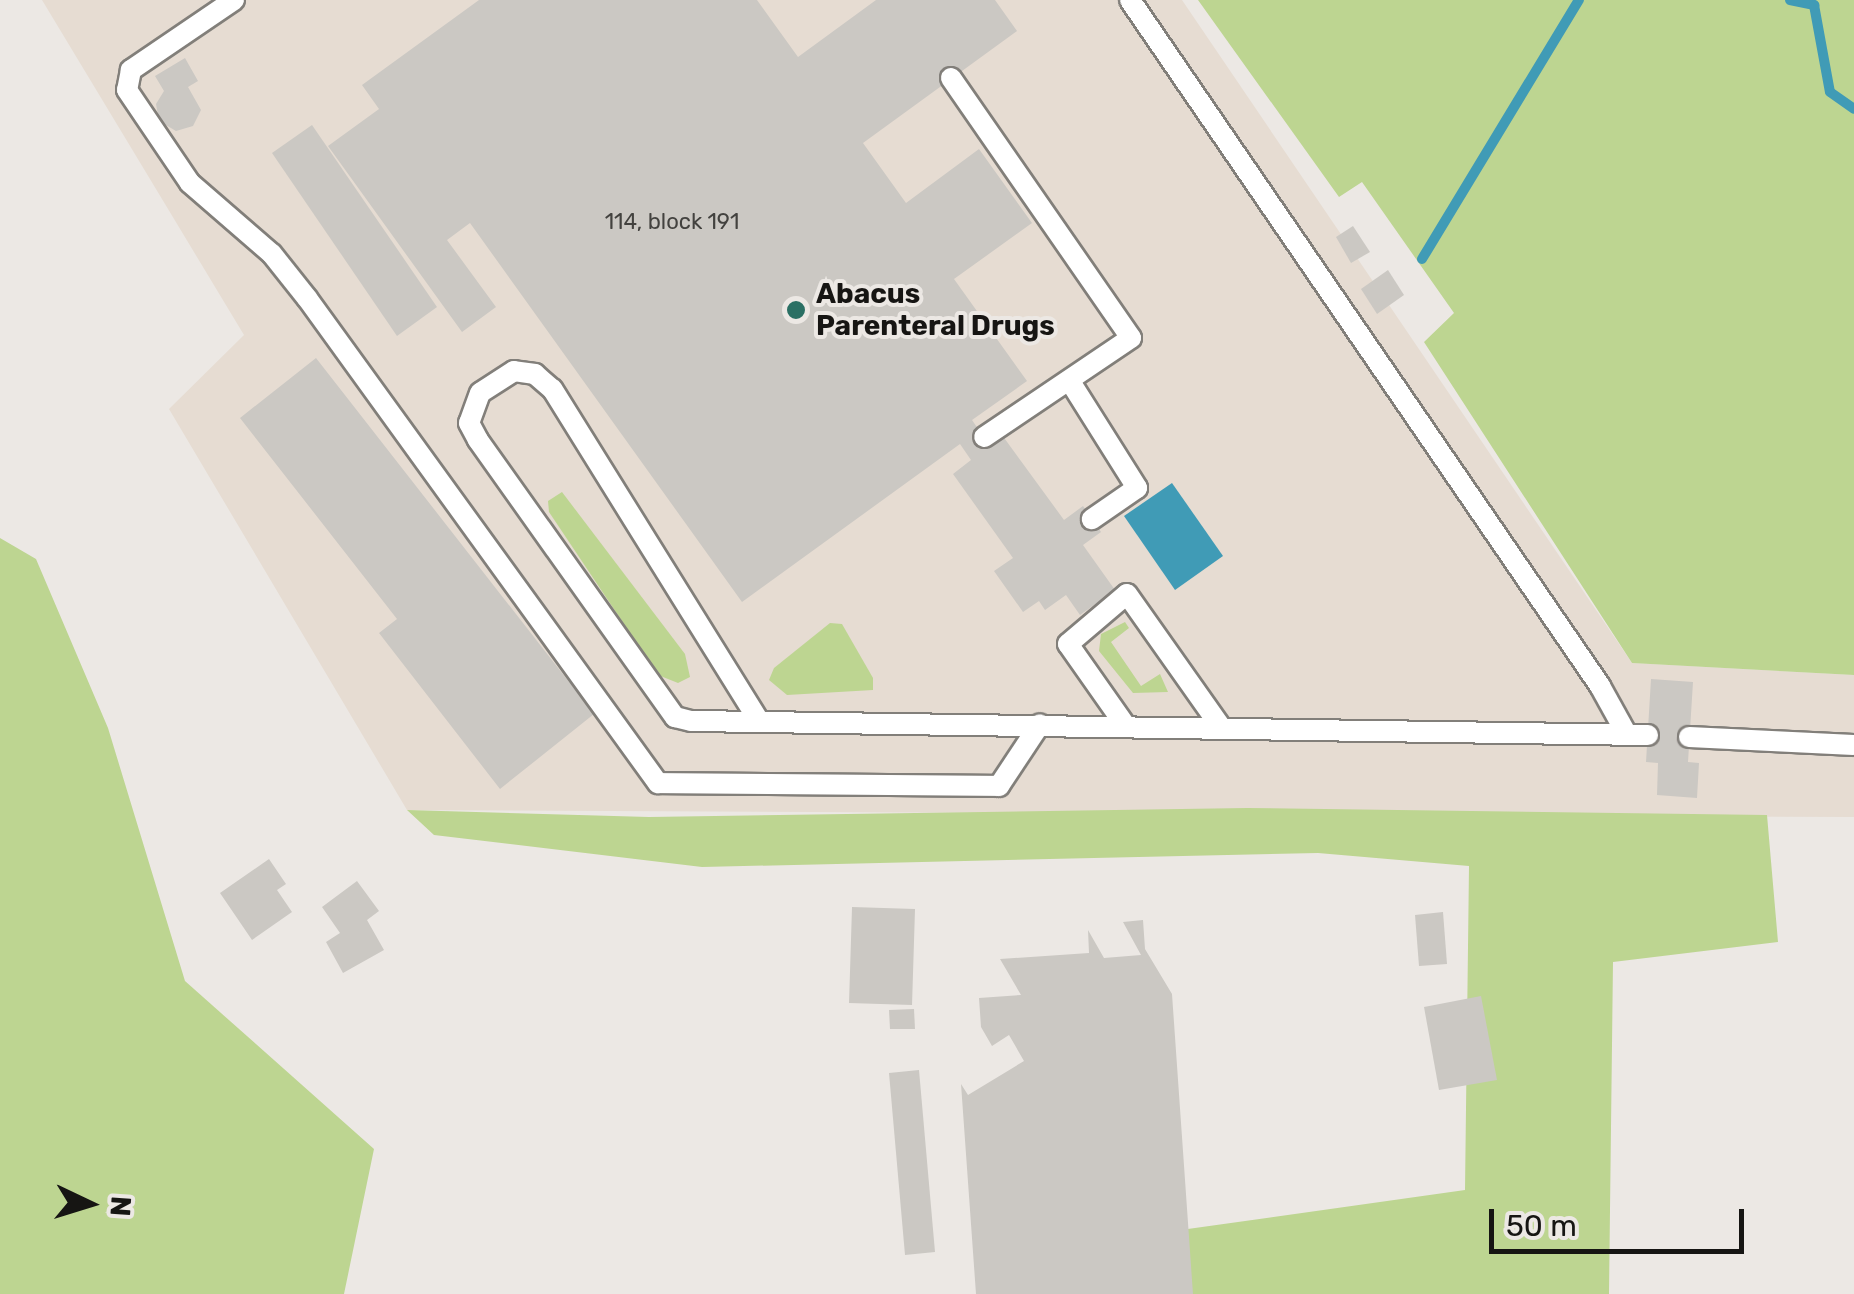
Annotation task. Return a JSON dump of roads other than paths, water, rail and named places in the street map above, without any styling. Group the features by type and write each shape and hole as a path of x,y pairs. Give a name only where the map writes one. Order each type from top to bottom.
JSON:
{"lane":[{"path":"234,0 131,70 126,90 190,183 272,254 307,298 658,783 999,786 1040,724"},
{"path":"1130,0 1600,686 1626,733"},
{"path":"952,78 1132,338 1071,383 984,437"},
{"path":"759,721 552,389 535,374 514,372 480,393 469,423 478,440 675,717 759,721 1648,735"},
{"path":"1071,383 1137,488 1092,519"},
{"path":"1125,725 1068,644 1127,594 1220,726"},
{"path":"1689,736 1854,745"}],"water":[{"path":"1172,483 1223,556 1175,590 1124,516"}],"waterway":[{"path":"1422,259 1579,0"},
{"path":"1790,0 1814,5 1830,92 1854,109"}],"place":[{"name":"Abacus Parenteral Drugs","path":"796,310"}]}
